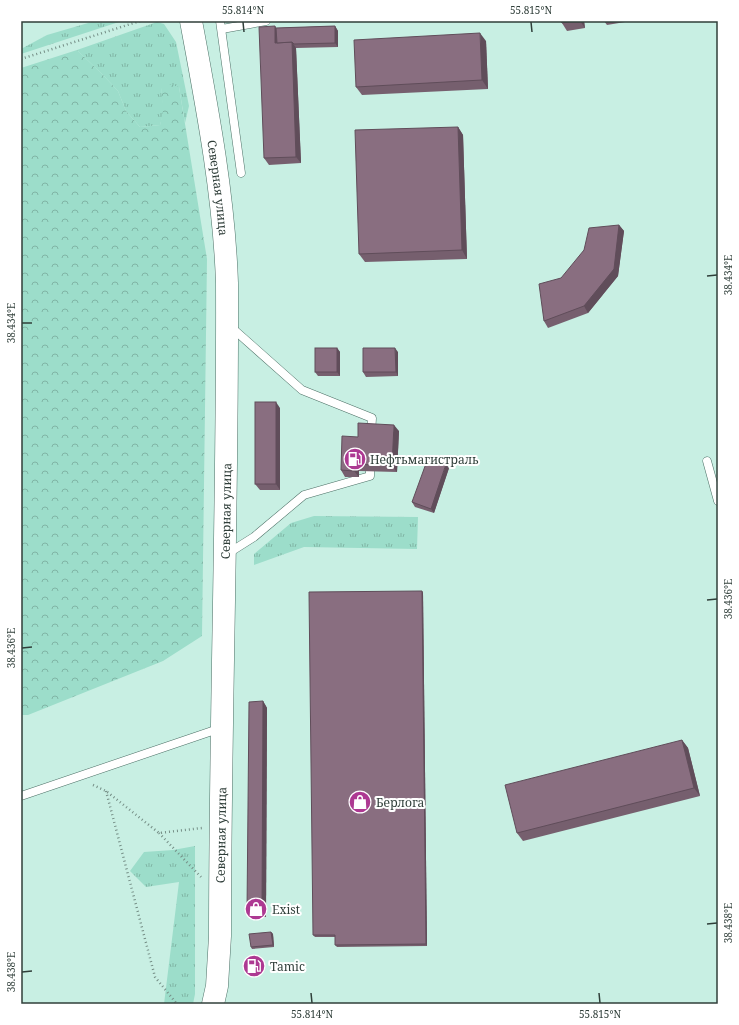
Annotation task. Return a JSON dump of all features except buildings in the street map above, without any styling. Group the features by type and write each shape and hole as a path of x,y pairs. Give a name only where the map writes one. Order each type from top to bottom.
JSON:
{"main road":[{"name":"Северная улица","path":"191,21 222,216 226,251 227,324 225,556 220,896 218,968 213,1004"}],"lane":[{"path":"241,173 221,25 266,21"},
{"path":"227,324 302,390 372,418 371,440"},
{"path":"225,556 254,537 304,495 370,476 371,454"},
{"path":"707,461 718,501"},
{"path":"21,796 76,776 222,728"}],"path":[{"path":"21,59 140,21"},
{"path":"76,776 106,791 159,833 220,896"},
{"path":"106,791 155,977 177,1004"},
{"path":"159,833 221,826"}],"green space":[{"path":"95,21 122,21 21,54 21,49 47,35"},
{"path":"157,22 164,24 176,42 189,106 185,123 179,87 161,88 164,111 160,125 140,127 126,111 118,91 77,50"},
{"path":"77,50 118,91 126,111 140,127 160,125 163,111 161,88 165,83 179,87 207,259 202,636 163,661 28,715 21,715 21,68"},
{"path":"314,516 418,517 417,549 304,547 254,565 254,554 291,523"},
{"path":"195,846 195,994 193,1004 164,1004 179,882 146,887 130,871 144,852 173,850"}],"place":[{"name":"Нефтьмагистраль","path":"355,459"},
{"name":"Берлога","path":"360,802"},
{"name":"Exist","path":"256,909"},
{"name":"Tamic","path":"254,966"}]}
